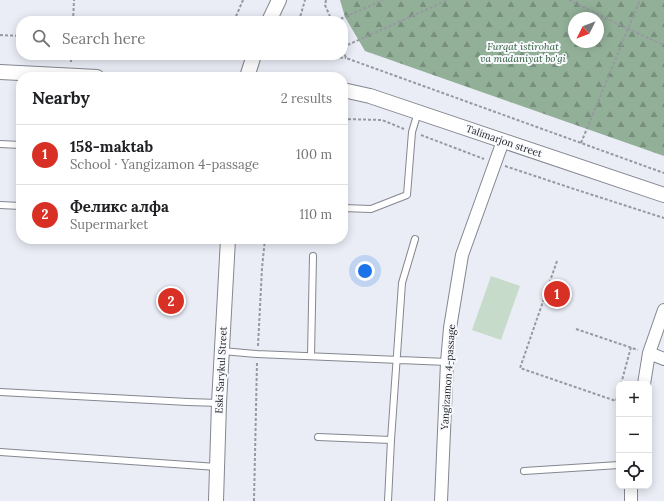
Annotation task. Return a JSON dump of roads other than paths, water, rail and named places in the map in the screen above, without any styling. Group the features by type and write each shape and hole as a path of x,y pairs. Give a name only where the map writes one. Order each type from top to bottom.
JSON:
{"street":[{"path":"271,16 279,0"},
{"path":"249,72 252,60"},
{"path":"0,72 16,73"},
{"name":"Talimarjon street","path":"348,91 370,96 664,195"},
{"name":"Yangizamon 4-passage","path":"442,501 447,362 450,328 462,255 503,141"},
{"name":"Eski Sarykul Street","path":"216,501 219,403 228,244"},
{"path":"644,381 649,353 664,310"},
{"path":"649,353 664,359"},
{"path":"631,489 631,501"}],"lane":[{"path":"348,208 371,210 406,195 412,132 418,112"},
{"path":"0,144 16,145"},
{"path":"0,205 16,206"},
{"path":"388,501 402,283 415,239"},
{"path":"311,356 313,256"},
{"path":"222,350 257,354 447,362"},
{"path":"0,392 219,403"},
{"path":"318,437 391,440"},
{"path":"0,452 217,467"},
{"path":"524,471 616,465"}],"place":[{"name":"158-maktab","path":"557,294"},
{"name":"Феликс алфа","path":"171,301"}],"park label":[{"name":"Furqat istirohat va madaniyat bo'gi","path":"523,52"}]}
